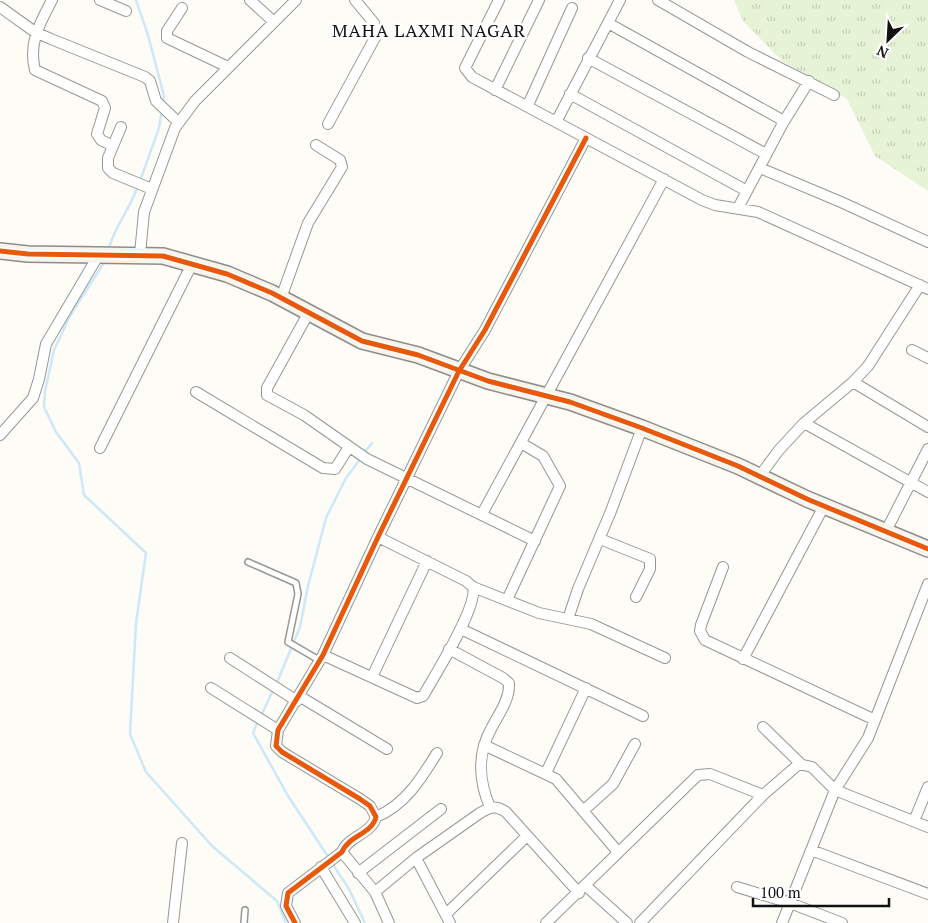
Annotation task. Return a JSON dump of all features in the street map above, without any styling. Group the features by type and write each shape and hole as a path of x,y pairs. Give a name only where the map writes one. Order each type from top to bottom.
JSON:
{"street":[{"path":"52,0 35,32 33,43 35,70 102,101 105,108 98,134 101,140 113,146"},
{"path":"100,0 126,12"},
{"path":"250,0 274,22"},
{"path":"328,124 378,32 374,23 355,0"},
{"path":"499,0 465,68 472,77 715,205 738,208 769,217 924,287 884,344 853,382 804,424 779,450 759,476"},
{"path":"495,90 539,0"},
{"path":"556,122 620,0"},
{"path":"658,0 748,52 834,95"},
{"path":"140,254 144,212 143,185 178,122 195,101 274,22 291,2"},
{"path":"0,7 35,32 144,77 150,81 154,95 162,107 178,122"},
{"path":"182,8 167,31 166,38 228,67"},
{"path":"528,105 572,8"},
{"path":"608,23 784,121"},
{"path":"588,58 766,154"},
{"path":"738,208 784,121 809,82"},
{"path":"570,94 747,191"},
{"path":"121,127 108,158 108,168 113,173 143,185"},
{"path":"376,817 370,806 360,798 282,752 276,746 278,730 322,658 378,537 459,371 485,330 586,138"},
{"path":"280,298 308,223 342,167 340,160 316,145"},
{"path":"760,168 841,202 928,242"},
{"path":"482,514 664,179"},
{"path":"0,251 28,254 104,256 140,254 162,256 226,274 309,312 362,341 418,355 495,383 547,395 642,428 716,456 824,506 928,549"},
{"path":"2,427 21,413 33,398 46,344 104,256"},
{"path":"100,448 192,264"},
{"path":"309,312 267,388 266,394 304,415 367,459 535,541"},
{"path":"912,350 928,358"},
{"path":"853,382 928,426"},
{"path":"196,392 323,468 335,468 353,450"},
{"path":"804,424 928,492"},
{"path":"568,619 578,589 600,539 642,428"},
{"path":"507,600 560,486 543,456 520,443"},
{"path":"886,531 928,449"},
{"path":"743,658 824,506"},
{"path":"378,537 466,581 473,587 539,613 597,626 664,658"},
{"path":"600,539 650,559 650,569 636,597"},
{"path":"372,677 426,561"},
{"path":"723,567 700,631 702,636 710,643 875,720"},
{"path":"782,923 835,790 864,745 875,720 928,584"},
{"path":"322,658 372,677 408,695 417,698 423,696 461,629 474,596 473,587"},
{"path":"461,629 643,716"},
{"path":"449,649 509,683 507,696 484,745 481,759 483,791 490,807"},
{"path":"230,658 281,691 387,749"},
{"path":"211,688 278,730"},
{"path":"546,773 586,688"},
{"path":"763,727 801,764 812,767 835,790 928,827"},
{"path":"583,811 616,779 635,744"},
{"path":"484,745 556,779 618,852"},
{"path":"295,923 286,906 285,898 295,886 338,855 345,846 371,827 376,817 389,811 405,797 422,776 436,753"},
{"path":"640,923 763,795 786,773 801,764"},
{"path":"546,923 583,889 618,852 702,774 717,777 763,795"},
{"path":"914,821 928,787"},
{"path":"374,892 416,858 490,807 498,807 506,812 527,836 583,889 628,923"},
{"path":"358,873 441,809"},
{"path":"416,858 448,918 527,836"},
{"path":"173,923 182,843"},
{"path":"811,850 928,894"},
{"path":"338,855 358,873 374,892 389,923"},
{"path":"322,866 354,923"},
{"path":"737,888 790,902 842,923"}],"lane":[{"path":"248,562 296,583 298,594 287,639 290,645 299,650 322,658"},
{"path":"244,923 245,910"}],"green space":[{"path":"734,0 928,0 928,191 875,156 847,99 782,61 743,21"}],"waterway":[{"path":"136,0 148,35 164,96 163,102"},
{"path":"140,181 159,128 162,110"},
{"path":"108,251 114,234 138,186"},
{"path":"105,261 70,316 54,350 45,391 44,407 56,432 79,463 84,495 146,553 136,623 130,734 146,772 212,846 277,901 286,923"},
{"path":"364,453 372,443"},
{"path":"276,685 300,627 308,586 326,518 346,478 361,458"},
{"path":"261,716 273,690"},
{"path":"258,721 253,733 288,796 329,858"},
{"path":"332,863 349,889 365,923"}],"cycle path":[{"path":"295,923 286,906 288,893 342,852 349,842 374,823 376,817 370,806 360,799 282,752 276,746 278,730 323,655 459,371 485,330 586,138"},
{"path":"0,251 28,254 163,256 227,274 272,293 362,341 418,355 488,381 570,402 642,428 738,466 807,499 928,549"}],"district":[{"name":"MAHA LAXMI NAGAR","path":"429,30"}]}
